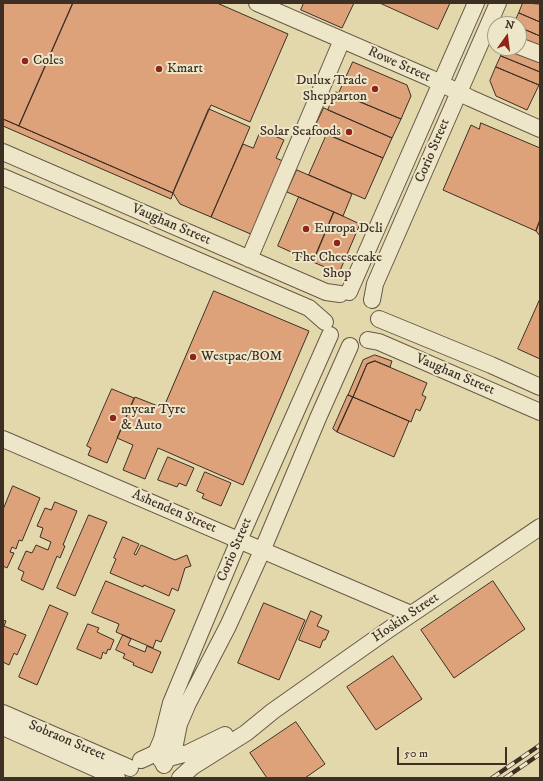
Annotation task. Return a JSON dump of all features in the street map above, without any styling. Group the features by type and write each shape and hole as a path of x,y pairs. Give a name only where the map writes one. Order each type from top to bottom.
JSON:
{"street":[{"name":"Rowe Street","path":"257,3 540,129"},
{"name":"Corio Street","path":"345,293 357,272 476,3"},
{"name":"Corio Street","path":"495,16 498,3"},
{"name":"Corio Street","path":"372,300 375,284 459,92 487,39"},
{"path":"249,258 342,40"},
{"path":"527,49 540,54"},
{"name":"Vaughan Street","path":"3,152 326,292 345,293"},
{"name":"Vaughan Street","path":"3,177 309,308 328,329"},
{"path":"357,292 365,295 372,300 378,312 378,327 374,334 368,340 356,346 342,344 336,340 328,329 325,315 330,303 345,293 357,292"},
{"name":"Vaughan Street","path":"379,319 540,387"},
{"name":"Corio Street","path":"133,769 156,753 162,739 171,703 328,329"},
{"name":"Vaughan Street","path":"368,340 379,342 540,412"},
{"name":"Corio Street","path":"164,766 175,744 179,724 188,703 228,626 262,551 350,346"},
{"path":"510,399 519,378"},
{"name":"Ashenden Street","path":"3,439 411,614"},
{"name":"Hoskin Street","path":"180,778 192,767 246,733 273,711 411,614 540,527"},
{"name":"Hoskin Street","path":"164,766 246,723 273,711"},
{"name":"Sobraon Street","path":"3,714 133,769 149,759 164,766"},
{"name":"Sobraon Street","path":"3,727 117,778"}],"building":[{"name":"Coles","path":"3,3 73,3 19,126 3,119"},
{"name":"Kmart","path":"73,3 217,3 288,34 250,122 211,105 173,193 19,126"},
{"path":"304,3 354,3 342,28 301,10"},
{"path":"380,3 450,3 438,29"},
{"path":"523,3 540,4 540,22 527,16 519,13"},
{"path":"519,13 526,16 518,16"},
{"path":"527,16 540,22 540,36 527,30"},
{"path":"527,30 540,36 540,49 527,43"},
{"path":"527,52 540,58 540,72 501,56 527,56"},
{"path":"501,56 540,72 539,85 496,67"},
{"name":"Dulux Trade Shepparton","path":"353,62 407,85 411,96 401,119 339,93"},
{"path":"496,67 539,85 527,110 496,96 490,81"},
{"path":"336,92 401,119 392,138 328,110"},
{"name":"Solar Seafoods","path":"324,108 392,138 383,158 314,129"},
{"path":"209,109 250,127 211,217 180,204 173,193"},
{"path":"3,119 173,193 171,199 3,126"},
{"path":"481,123 540,148 540,220 536,231 443,190 471,125 479,129"},
{"path":"261,130 284,140 276,158 285,162 253,235 211,217 243,144 253,148"},
{"path":"327,134 383,158 365,199 309,175"},
{"path":"297,170 352,194 343,216 287,192"},
{"name":"Europa Deli","path":"299,197 334,212 313,262 278,246"},
{"name":"The Cheesecake Shop","path":"334,212 360,224 339,273 313,262"},
{"path":"540,220 540,236 536,231"},
{"path":"214,291 309,331 243,485 158,448 145,479 123,470 133,445 117,438 135,397 163,408"},
{"path":"540,299 540,359 518,349"},
{"path":"375,355 392,361 390,367 375,361 367,364 353,397 348,395 363,360"},
{"path":"375,361 427,383 422,395 426,397 420,411 416,409 411,422 353,397 367,364"},
{"name":"mycar Tyre & Auto","path":"112,389 134,398 107,463 88,455 91,448 87,446"},
{"path":"348,395 353,397 337,432 333,429"},
{"path":"353,397 409,421 394,457 337,432"},
{"path":"168,457 194,468 186,486 179,483 177,487 158,480"},
{"path":"205,472 231,483 221,506 202,498 204,494 197,491"},
{"path":"13,486 40,498 22,541 19,540 16,549 12,547 10,552 14,553 7,568 3,566 3,510"},
{"path":"55,502 77,511 63,545 65,546 60,558 57,556 43,590 21,580 24,572 18,569 26,551 32,553 36,545 48,550 51,542 40,537 43,528 37,526 45,508 51,510"},
{"path":"89,515 107,522 75,596 57,588"},
{"path":"123,537 139,544 134,554 136,555 141,545 175,560 187,555 191,566 185,568 178,591 172,588 169,596 110,573 116,559 114,558"},
{"path":"106,581 175,610 161,642 156,640 153,648 116,632 119,624 92,613"},
{"path":"493,581 525,629 454,678 421,630"},
{"path":"264,603 305,620 279,680 238,663"},
{"path":"50,605 68,613 37,685 19,677"},
{"path":"311,611 322,616 317,626 329,631 320,648 299,640"},
{"path":"3,620 6,621 4,626 26,635 17,655 14,653 9,665 3,662"},
{"path":"88,624 99,628 97,632 114,640 110,650 108,649 106,654 103,652 101,659 77,649"},
{"path":"123,635 131,639 128,645 145,652 147,646 161,652 152,673 133,665 134,663 123,658 125,654 116,650"},
{"path":"393,656 422,699 376,730 347,687"},
{"path":"296,722 325,764 305,778 267,778 250,753"}],"railway":[{"path":"492,778 540,745"},
{"path":"505,778 540,754"}],"place":[{"name":"Coles","path":"25,61"},
{"name":"Kmart","path":"159,69"},
{"name":"Dulux Trade Shepparton","path":"375,89"},
{"name":"Solar Seafoods","path":"349,132"},
{"name":"Europa Deli","path":"306,229"},
{"name":"The Cheesecake Shop","path":"337,243"},
{"name":"Westpac/BOM","path":"193,357"},
{"name":"mycar Tyre & Auto","path":"113,418"}]}
